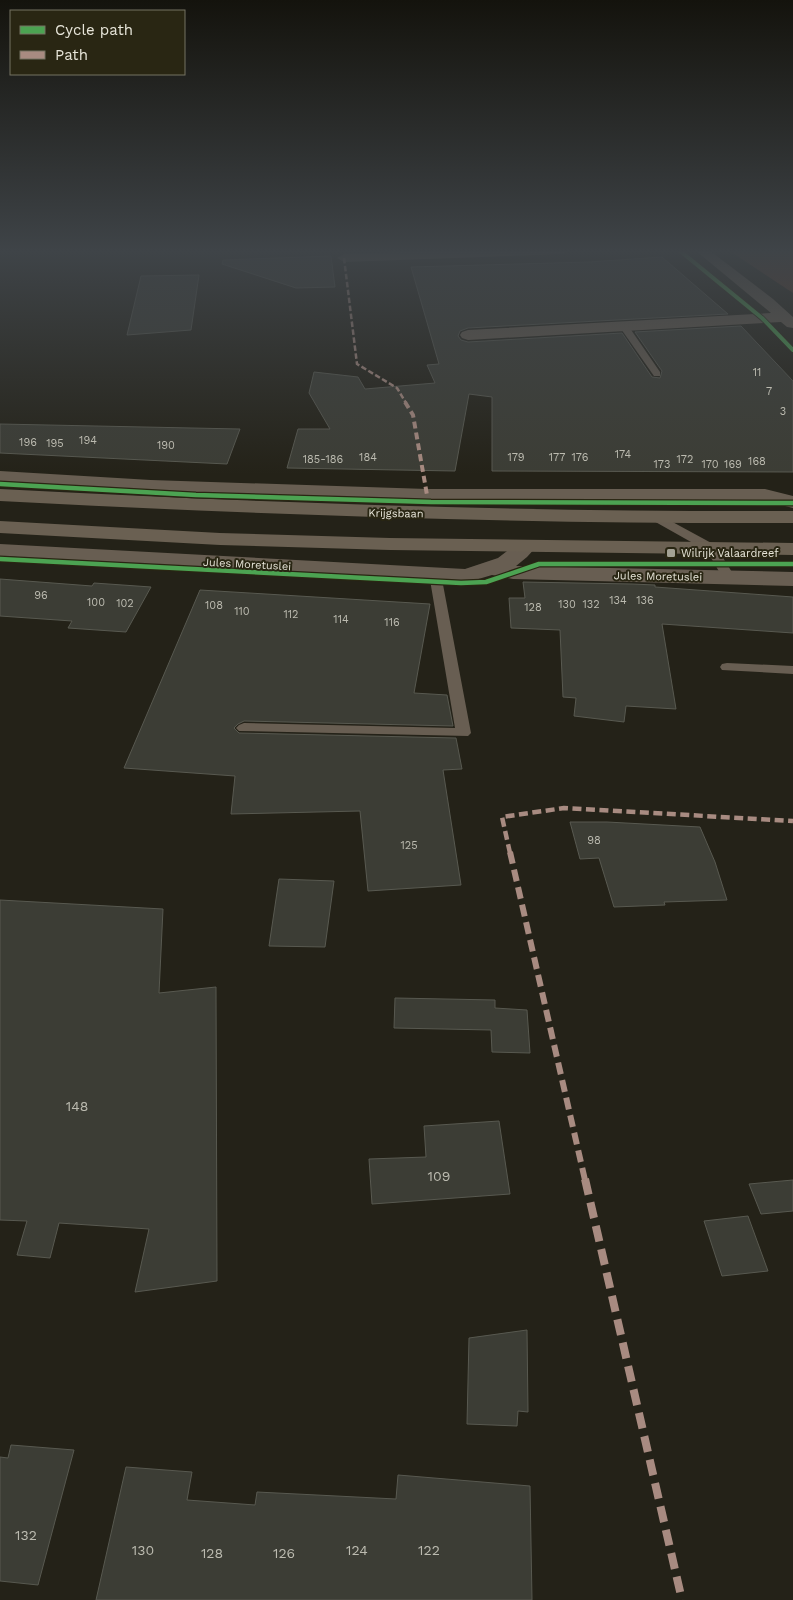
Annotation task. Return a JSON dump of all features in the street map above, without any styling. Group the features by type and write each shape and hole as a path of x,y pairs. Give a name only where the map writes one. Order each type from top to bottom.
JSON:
{"main road":[{"name":"Krijgsbaan","path":"0,495 331,511 793,518"},
{"path":"0,527 230,539 526,546 793,549"}],"street":[{"path":"468,334 668,325"},
{"path":"0,477 151,486 427,495 793,495"},
{"path":"765,495 793,502"},
{"name":"Jules Moretuslei","path":"0,550 465,576 493,569 520,554 526,546"},
{"name":"Jules Moretuslei","path":"493,569 513,572 793,579"}],"lane":[{"path":"624,326 657,374"},
{"path":"656,517 710,548 722,564 728,578"},
{"path":"244,728 463,734 435,574"},
{"path":"727,667 793,670"}],"building":[{"path":"129,325 192,325 191,330 127,335"},
{"path":"428,325 530,325 468,328 460,331 458,336 461,340 468,342 622,333 652,377 660,378 662,371 635,332 741,326 793,381 793,472 492,471 492,397 469,394 455,471 287,468 298,429 330,429 309,393 314,372 358,377 365,389 435,383 427,365 439,364"},
{"path":"0,424 240,429 227,464 0,453"},
{"path":"0,579 92,586 94,583 151,587 126,632 68,628 72,621 0,616"},
{"path":"523,582 655,585 655,587 793,597 793,633 662,624 676,709 626,706 624,722 574,716 576,698 563,697 560,630 511,628 509,598 525,598"},
{"path":"200,590 430,604 414,693 447,695 453,726 244,721 234,728 239,733 456,738 462,769 443,770 461,885 368,891 360,811 231,814 235,776 124,768"},
{"path":"570,822 700,827 715,862 727,900 664,902 665,905 614,907 599,858 580,859"},
{"path":"279,879 334,881 325,947 269,946"},
{"path":"0,900 163,909 159,993 216,987 217,1281 135,1292 149,1229 59,1223 50,1258 17,1255 27,1221 0,1220"},
{"path":"395,998 495,1000 495,1008 527,1010 530,1053 492,1052 491,1030 394,1028"},
{"path":"499,1121 510,1194 372,1204 369,1159 426,1157 424,1126"},
{"path":"793,1180 793,1211 761,1214 749,1184"},
{"path":"748,1216 768,1271 722,1276 704,1221"},
{"path":"527,1330 528,1412 518,1411 517,1426 467,1424 469,1338"},
{"path":"11,1445 74,1450 38,1585 0,1581 0,1457 8,1458"},
{"path":"126,1467 192,1472 187,1500 255,1505 257,1492 396,1499 398,1475 530,1486 532,1600 96,1600"}],"marked path":[{"path":"352,325 357,364 397,388 413,415 427,495"},
{"path":"682,1600 502,817 564,808 793,821"}],"cycle path":[{"path":"768,325 793,350"},
{"path":"0,484 196,495 431,502 793,503"},
{"path":"0,559 461,583 486,582 539,564 793,564"}],"place":[{"name":"Wilrijk Valaardreef","path":"671,553"}]}
